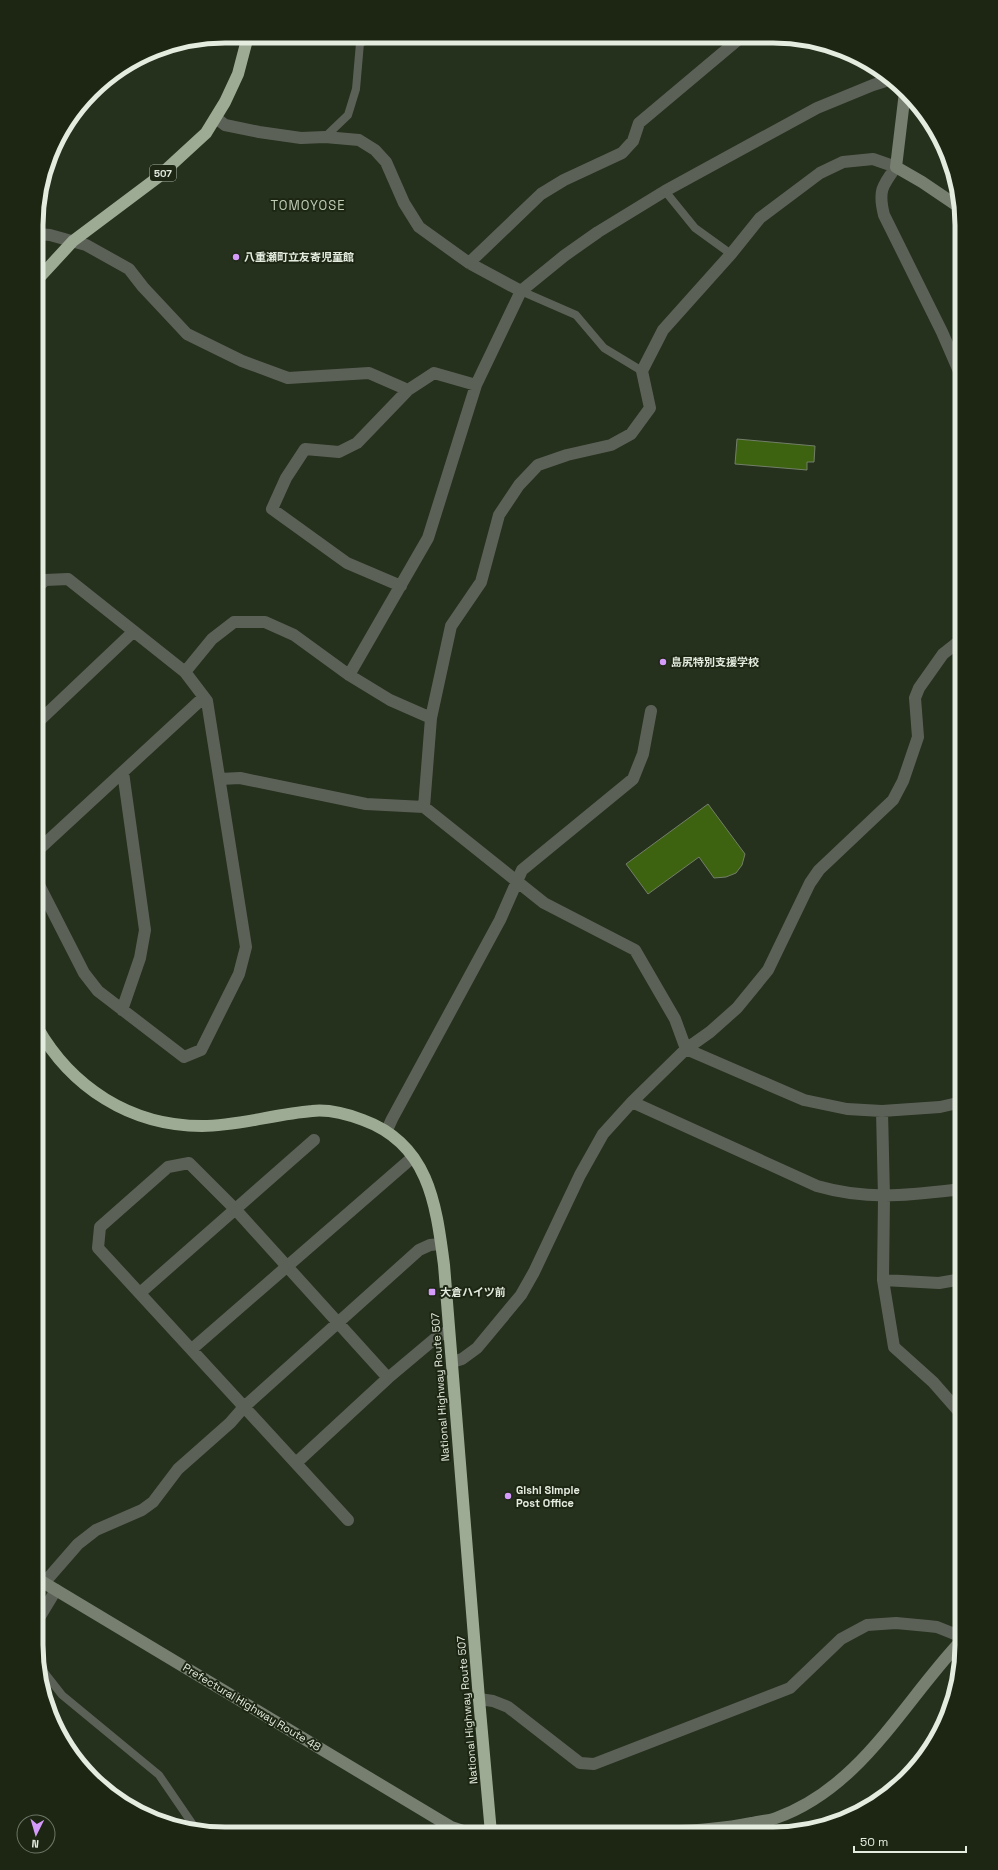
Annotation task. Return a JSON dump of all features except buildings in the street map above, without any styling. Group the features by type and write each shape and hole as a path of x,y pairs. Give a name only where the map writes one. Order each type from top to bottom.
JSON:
{"highway":[{"name":"507","path":"43,274 73,241 157,178 179,160 206,133 216,118 238,74 246,43"},
{"name":"National Highway Route 507","path":"43,1037 49,1048 76,1078 107,1101 143,1117 201,1126 314,1110 338,1112 387,1130 401,1142 422,1170 429,1185 436,1210 441,1244 479,1699 491,1827"}],"street":[{"path":"469,263 541,194 564,180 622,153 633,141 639,123 735,43"},
{"path":"349,675 428,538 476,384 521,291 564,256 598,232 665,191 817,108 884,81"},
{"path":"904,98 896,167 883,185 881,201 884,215 942,332 955,362"},
{"path":"216,118 226,125 259,132 301,138 325,137 359,140 375,150 386,162 404,203 419,227 469,263 521,291"},
{"path":"424,807 431,718 451,626 481,582 499,515 519,485 538,465 568,455 611,445 631,434 650,408 642,370 664,330 731,254 760,218 820,173 843,162 873,159 896,167 953,203"},
{"path":"43,234 86,245 129,269 143,287 187,334 242,361 288,378 369,373 408,390"},
{"path":"401,586 347,563 272,509 286,478 306,449 339,452 357,443 408,390 434,373 476,384"},
{"path":"43,583 46,580 68,579 185,672 207,701 246,946 239,974 200,1050 184,1057 98,991 84,973 43,893"},
{"path":"185,672 212,639 234,622 265,622 294,635 349,675 390,700 431,718"},
{"path":"43,717 133,632"},
{"path":"452,1362 462,1359 477,1348 521,1295 534,1272 580,1175 603,1134 632,1102 686,1049 710,1032 737,1008 768,970 810,882 819,870 893,800 904,781 918,737 915,698 943,654 955,645"},
{"path":"43,845 204,697"},
{"path":"387,1130 500,920 522,870 634,779 643,754 651,711"},
{"path":"122,1010 140,958 145,930 123,772"},
{"path":"220,779 240,778 366,804 424,807 544,903 635,950 675,1019 686,1049 804,1100 847,1109 882,1111 955,1103"},
{"path":"632,1102 817,1186 840,1192 884,1197 955,1190"},
{"path":"882,1111 884,1197 883,1280 894,1347 933,1382 955,1407"},
{"path":"140,1293 314,1140"},
{"path":"192,1350 413,1157"},
{"path":"348,1520 98,1248 100,1227 168,1167 189,1163 236,1210 388,1378"},
{"path":"43,1577 78,1544 96,1530 142,1510 153,1502 178,1469 230,1423 244,1407 419,1250 441,1244"},
{"path":"883,1280 939,1283 955,1280"},
{"path":"296,1463 388,1378 438,1336 449,1331"},
{"name":"Prefectural Highway Route 48","path":"43,1582 451,1827"},
{"path":"43,1611 56,1590"},
{"path":"479,1699 493,1701 508,1707 580,1763 594,1764 790,1688 841,1639 867,1625 896,1623 937,1627 955,1635"},
{"path":"734,1827 775,1818 810,1802 844,1778 871,1750 955,1646"}],"lane":[{"path":"325,137 348,116 356,89 360,43"},
{"path":"665,191 695,228 731,254"},
{"path":"521,291 576,316 604,348 642,370"},
{"path":"46,1675 62,1695 159,1775 192,1823"}],"place":[{"name":"八重瀬町立友寄児童館","path":"236,257"},
{"name":"島尻特別支援学校","path":"663,662"},
{"name":"大倉ハイツ前","path":"432,1292"},
{"name":"Gishi Simple Post Office","path":"508,1496"}],"district":[{"name":"TOMOYOSE","path":"308,205"}]}
